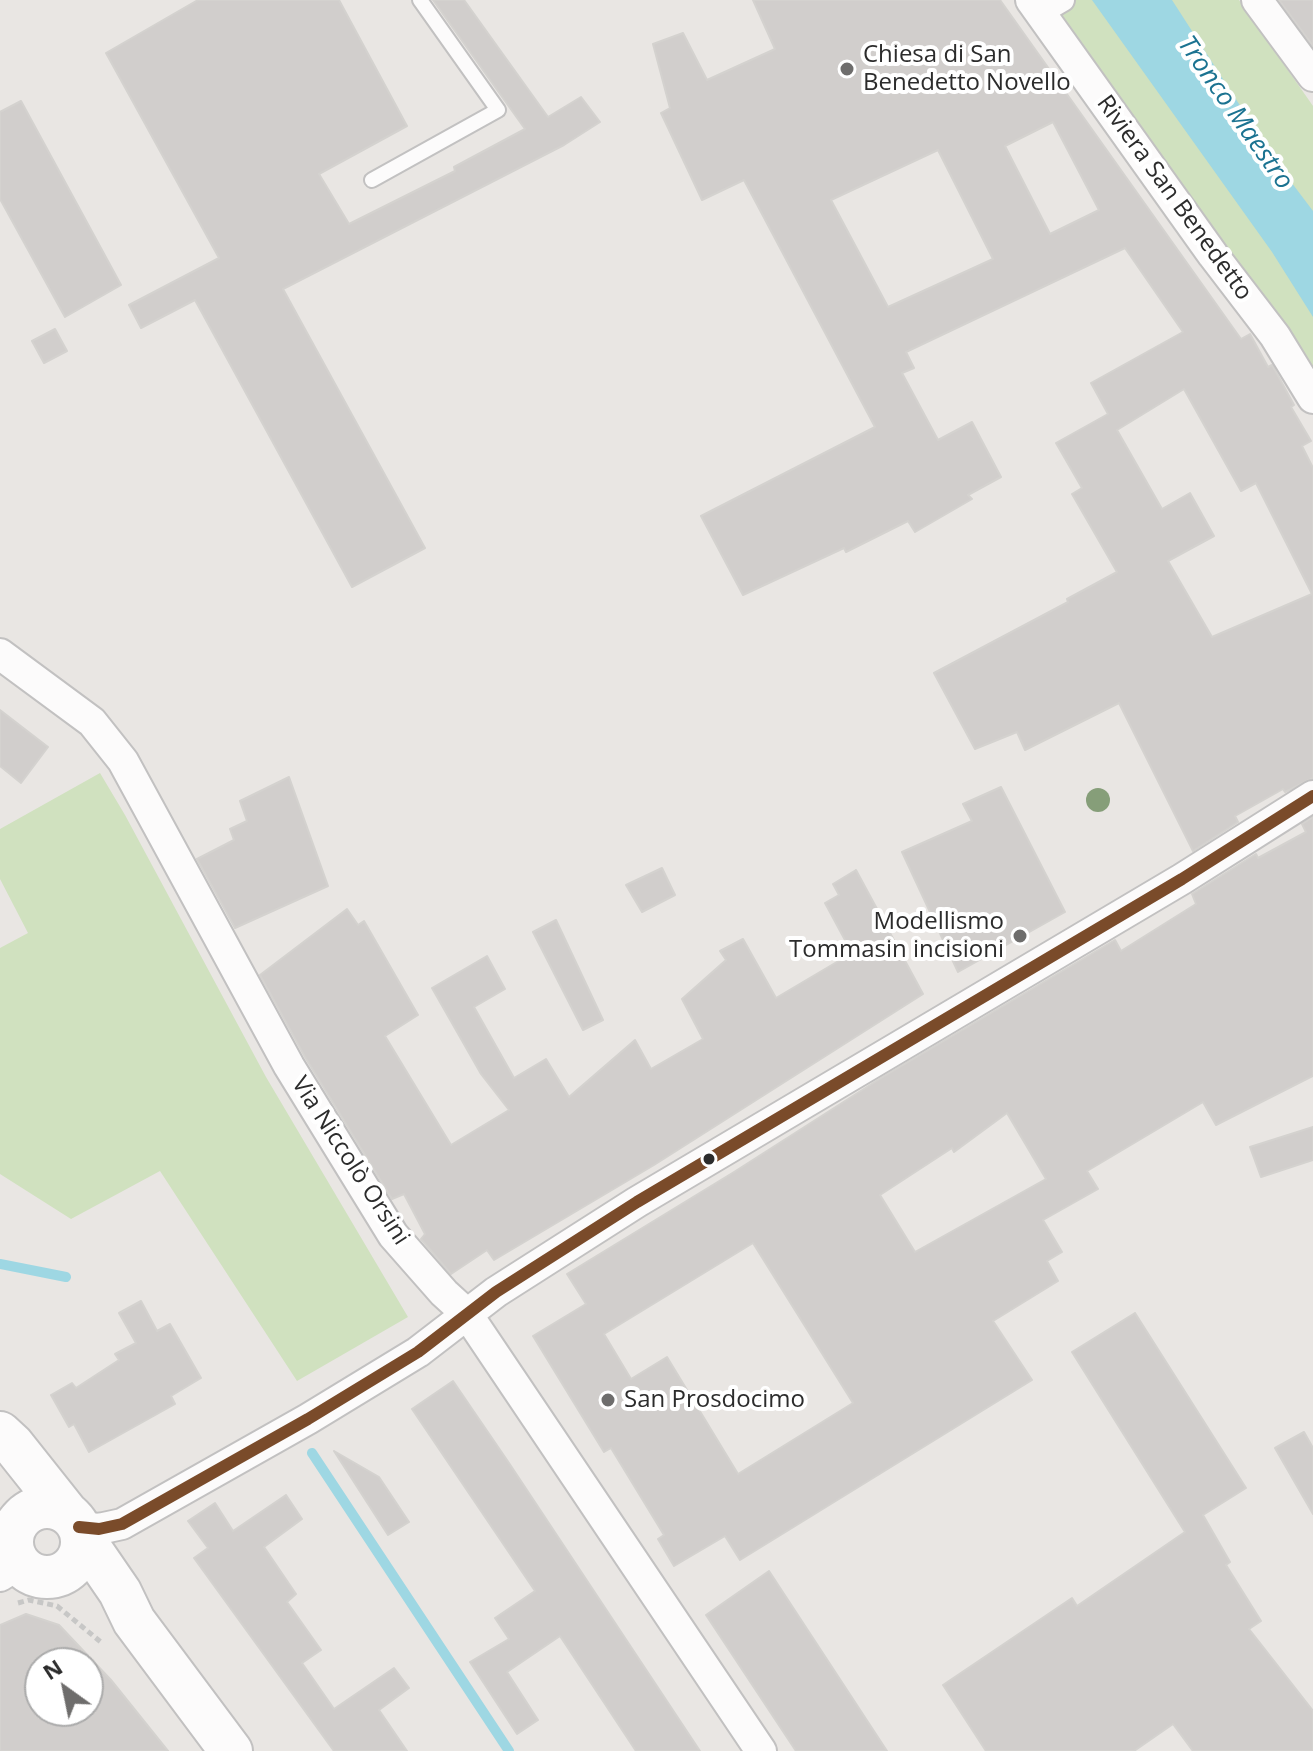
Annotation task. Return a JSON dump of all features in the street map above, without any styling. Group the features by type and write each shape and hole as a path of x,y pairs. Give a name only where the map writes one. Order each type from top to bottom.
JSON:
{"main road":[{"path":"0,1433 13,1445 76,1526 120,1592 134,1621 231,1751"},
{"path":"0,1490 21,1562"},
{"path":"42,1507 55,1508 76,1526 82,1549 71,1568 21,1562 20,1520 30,1512 42,1507"},
{"path":"21,1562 70,1583 134,1621"}],"street":[{"path":"1257,0 1313,76"},
{"name":"Riviera San Benedetto","path":"1049,4 1213,255 1275,336 1313,398"},
{"name":"Via Niccolò Orsini","path":"0,654 92,722 123,761 281,1052 346,1163 393,1235 444,1293 467,1314 761,1751"},
{"path":"76,1526 99,1529 122,1524 308,1419 406,1359 496,1292 637,1202 1182,879 1313,796"}],"lane":[{"path":"372,180 498,110 420,0"}],"path":[{"path":"7,1609 29,1600 57,1606 87,1629"}],"green space":[{"path":"1052,0 1239,0 1313,106 1313,391"},
{"path":"100,773 266,1077 408,1317 297,1381 160,1171 71,1219 0,1174 0,948 28,933 0,879 0,829"}],"water":[{"name":"Tronco Maestro","path":"1092,0 1172,0 1279,166 1313,211 1313,317 1272,252"}],"building":[{"path":"198,0 339,0 407,126 319,174 349,224 455,171 454,167 525,129 433,0 464,0 548,117 581,97 600,122 564,145 283,289 425,548 352,587 195,300 141,328 129,305 219,258 106,53"},
{"path":"753,0 1000,0 1241,339 1250,334 1268,367 1272,365 1276,372 1294,405 1291,407 1311,441 1302,446 1313,468 1313,778 1285,792 1283,789 1235,816 1238,822 1193,851 1119,703 1025,750 1017,732 975,749 934,673 1068,602 1067,599 1117,572 1072,494 1082,488 1056,443 1108,414 1091,383 1183,332 1125,248 906,352 914,368 902,373 938,440 972,422 1001,477 968,495 972,499 915,532 908,521 846,552 844,548 743,595 701,516 875,427 744,180 702,200 661,113 670,108 653,44 683,33 707,80 775,49","holes":["1053,122 1099,210 1050,234 1005,146","938,150 993,259 888,307 831,200","1184,389 1241,491 1256,483 1312,594 1212,637 1168,561 1214,536 1190,493 1162,509 1117,430"]},
{"path":"1279,0 1313,0 1313,46"},
{"path":"21,101 121,285 65,317 0,199 0,112"},
{"path":"55,329 67,351 44,363 32,341"},
{"path":"0,710 48,747 21,783 0,766"},
{"path":"289,777 328,886 235,928 197,859 234,840 230,829 247,821 240,801"},
{"path":"1001,787 1065,912 958,972 902,852 972,821 963,804"},
{"path":"1313,817 1313,1076 1216,1125 1203,1102 1087,1171 1098,1189 1043,1220 1062,1252 1047,1261 1058,1281 993,1321 1032,1380 740,1560 725,1536 674,1566 658,1539 664,1535 611,1448 604,1452 533,1336 586,1304 567,1274 881,1078 1115,940 1121,951 1196,904 1192,894 1256,854 1258,858 1306,832 1302,824","holes":["1007,1113 1046,1179 915,1252 880,1195 952,1148 954,1152","753,1243 853,1403 738,1474 667,1357 631,1379 604,1334"]},
{"path":"662,868 675,895 642,912 626,885"},
{"path":"856,870 923,994 654,1165 494,1260 487,1250 451,1274 421,1239 425,1234 404,1194 392,1199 305,1057 260,975 347,909 358,925 364,921 418,1015 385,1036 451,1145 509,1110 481,1074 432,988 487,956 505,989 474,1007 514,1078 546,1059 569,1097 635,1040 651,1069 703,1039 682,999 726,960 720,951 743,939 776,998 852,953 825,903 839,895 833,884"},
{"path":"556,920 603,1020 583,1030 533,932"},
{"path":"1313,1127 1313,1160 1261,1177 1250,1147"},
{"path":"141,1301 157,1331 170,1324 201,1378 171,1396 175,1404 89,1452 74,1424 69,1427 51,1395 72,1383 76,1388 119,1360 115,1354 136,1343 119,1313"},
{"path":"1135,1313 1246,1488 1203,1515 1230,1562 1226,1565 1261,1621 1249,1629 1313,1711 1313,1751 1193,1751 1173,1724 1134,1751 986,1751 943,1685 1072,1598 1077,1606 1185,1532 1072,1352"},
{"path":"453,1381 700,1751 636,1751 560,1636 507,1672 538,1720 517,1734 470,1662 509,1639 495,1618 535,1591 412,1409"},
{"path":"1304,1432 1313,1448 1313,1514 1275,1448"},
{"path":"334,1451 379,1477 409,1522 388,1535"},
{"path":"286,1495 302,1519 264,1547 296,1594 287,1602 321,1650 302,1663 334,1709 394,1668 409,1688 379,1710 407,1751 334,1751 194,1558 208,1548 188,1521 215,1503 233,1531"},
{"path":"769,1571 887,1751 796,1751 706,1615"},
{"path":"26,1614 59,1625 80,1647 24,1647 24,1727 104,1727 104,1673 168,1751 0,1751 0,1625"}],"waterway":[{"path":"0,1264 66,1277"},
{"path":"312,1453 509,1751"}],"transit line":[{"path":"79,1527 99,1529 122,1524 308,1419 418,1352 496,1292 637,1202 1182,879 1313,796"}],"place":[{"name":"Chiesa di San Benedetto Novello","path":"847,69"},
{"name":"Modellismo Tommasin incisioni","path":"1020,936"},
{"name":"San Prosdocimo","path":"608,1400"}]}
